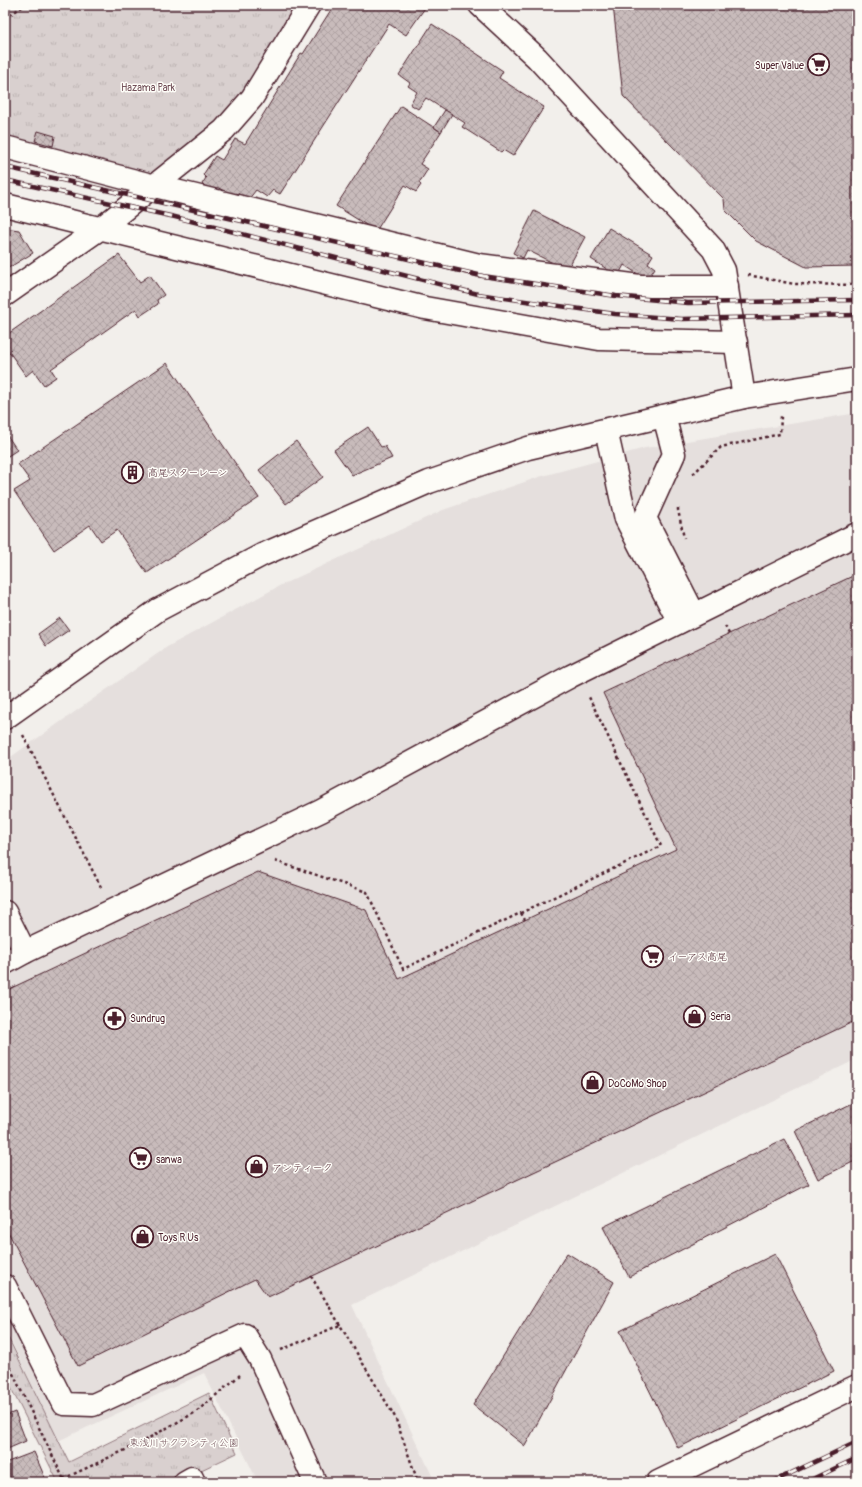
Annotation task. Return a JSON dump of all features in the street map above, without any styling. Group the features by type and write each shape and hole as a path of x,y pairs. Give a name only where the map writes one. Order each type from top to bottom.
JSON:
{"street":[{"path":"5,295 101,228 224,130 252,98 309,5"},
{"path":"480,5 537,58 714,249 725,278 744,397"},
{"path":"5,147 155,186 479,265 640,286 725,278"},
{"path":"5,206 432,309 599,339 736,342"},
{"path":"7,712 158,610 262,555 429,482 528,448 744,397 857,379"},
{"path":"664,416 674,454 645,518 686,618"},
{"path":"606,430 626,519 686,618"},
{"path":"5,912 12,954 113,910 321,811 571,676 857,534"},
{"path":"5,1286 64,1404 93,1405 245,1335 260,1359 315,1482"},
{"path":"658,1482 857,1386"},
{"path":"185,1482 192,1478 194,1482"}],"path":[{"path":"5,18 25,5"},
{"path":"725,278 794,284 857,285"},
{"path":"692,474 721,447 780,434 781,416"},
{"path":"681,502 678,510 686,545"},
{"path":"270,859 367,892 403,969 661,846 585,688"},
{"path":"28,730 23,734 113,910"},
{"path":"521,913 525,920"},
{"path":"311,1276 340,1325"},
{"path":"5,1357 65,1482"}],"shaded area":[{"name":"イーアス高尾","path":"857,413 857,1059 352,1305 435,1482 258,1482 204,1373 58,1441 5,1327 5,761 167,647 281,585 443,510 539,477 645,448"}],"green space":[{"name":"Hazama Park","path":"5,5 310,5 206,152 170,178 5,136"},
{"name":"東浅川サクラシティ公園","path":"5,1331 69,1462 209,1393 237,1453 176,1482 58,1482 5,1376"}],"building":[{"path":"334,5 427,5 406,35 389,24 280,194 273,190 267,197 256,190 248,200 237,193 234,197 217,187 214,192 202,184 206,178 203,175 215,156 222,160 235,139 245,144 301,53 303,54"},
{"path":"613,5 857,5 857,266 806,267 756,241 725,210 724,199 623,96"},
{"path":"432,24 503,71 499,78 544,107 513,156 503,150 501,152 462,127 465,123 426,98 418,109 410,104 417,92 408,86 410,83 399,75"},
{"path":"401,106 441,132 420,164 428,169 419,183 421,185 416,192 405,185 376,231 336,206"},
{"path":"445,110 452,114 441,132 434,127"},
{"path":"38,131 55,136 53,146 35,141"},
{"path":"534,211 585,237 567,270 527,250 523,258 513,253"},
{"path":"5,228 19,230 33,253 5,270"},
{"path":"609,228 653,255 648,263 655,268 647,280 624,265 618,276 591,259"},
{"path":"119,255 140,282 150,275 164,295 157,300 158,304 140,316 136,309 51,369 56,377 44,385 33,370 26,376 5,346 5,336"},
{"name":"高尾スターレーン","path":"167,363 259,498 147,573 117,530 101,541 90,525 54,550 14,491 30,481 18,464"},
{"path":"368,427 381,447 385,446 392,458 352,475 334,450"},
{"path":"5,432 17,450 5,458"},
{"path":"296,441 323,477 286,504 259,470"},
{"name":"イーアス高尾","path":"857,574 857,1020 268,1297 255,1279 78,1366 5,1226 5,991 258,872 366,910 399,979 676,849 603,693"},
{"path":"60,618 69,630 46,646 38,634"},
{"path":"857,1101 857,1160 818,1179 795,1131"},
{"path":"784,1139 809,1184 629,1277 603,1227"},
{"path":"567,1253 614,1282 525,1446 473,1405"},
{"path":"775,1254 834,1371 678,1448 620,1331"},
{"path":"15,1412 26,1441 5,1450 5,1416"},
{"path":"34,1452 45,1478 35,1482 5,1482 5,1463"}],"railway":[{"path":"5,167 483,276 616,296 688,303 857,300"},
{"path":"5,180 175,217 478,294 615,314 682,319 857,315"},
{"path":"772,1482 857,1442"},
{"path":"806,1482 857,1458"}],"place":[{"name":"Super Value","path":"819,65"},
{"name":"高尾スターレーン","path":"133,472"},
{"name":"イーアス高尾","path":"652,956"},
{"name":"Seria","path":"694,1016"},
{"name":"Sundrug","path":"114,1018"},
{"name":"DoCoMo Shop","path":"593,1083"},
{"name":"sanwa","path":"140,1159"},
{"name":"アンティーク","path":"257,1167"},
{"name":"Toys R Us","path":"143,1237"}]}
